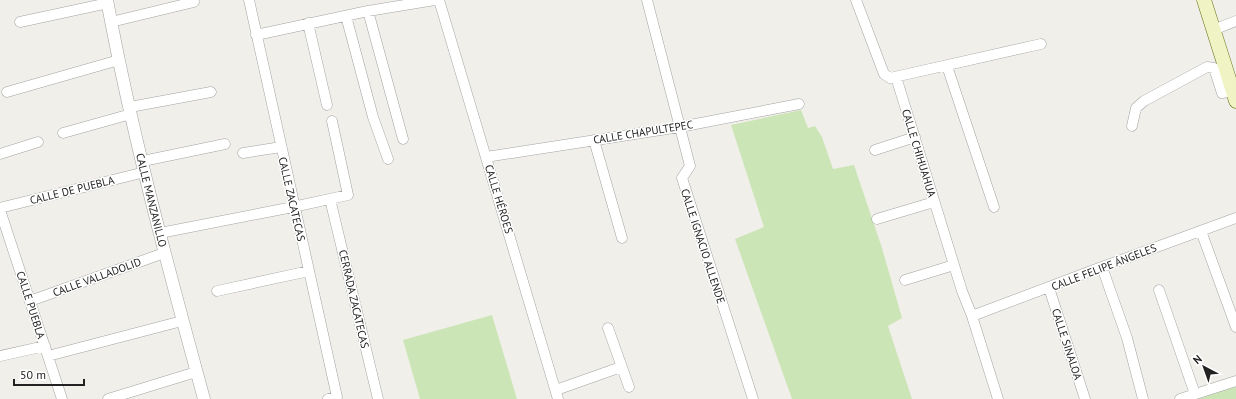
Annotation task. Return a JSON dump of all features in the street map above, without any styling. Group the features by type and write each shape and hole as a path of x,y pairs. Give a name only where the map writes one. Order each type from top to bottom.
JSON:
{"main road":[{"path":"1204,0 1234,96"}],"street":[{"name":"CALLE ZACATECAS","path":"249,0 309,271 332,398"},
{"path":"256,35 308,23 435,0"},
{"name":"CALLE HÉROES","path":"439,0 557,395"},
{"name":"CALLE IGNACIO ALLENDE","path":"647,0 690,166 682,178 753,399"},
{"path":"856,0 884,74 890,78 1041,44"},
{"path":"20,22 107,1"},
{"name":"CALLE MANZANILLO","path":"107,1 130,110 164,253 204,399"},
{"path":"111,22 194,2"},
{"path":"368,12 404,139"},
{"path":"346,16 373,117 388,159"},
{"path":"1213,30 1236,20"},
{"path":"308,23 326,105"},
{"path":"7,92 119,60"},
{"path":"947,66 994,207"},
{"path":"1132,126 1136,108 1144,101 1207,67 1214,68 1222,93 1234,96"},
{"name":"CALLE CHIHUAHUA","path":"896,77 934,202 998,399"},
{"path":"63,133 130,110 210,92"},
{"name":"CALLE CHAPULTEPEC","path":"486,157 680,127 799,104"},
{"path":"160,233 348,195 332,122"},
{"path":"875,150 915,137"},
{"path":"594,140 622,238"},
{"path":"0,154 38,142"},
{"name":"CALLE DE PUEBLA","path":"0,209 144,166 225,144"},
{"path":"243,153 281,147"},
{"name":"CERRADA ZACATECAS","path":"330,199 378,399"},
{"path":"877,218 934,202"},
{"name":"CALLE PUEBLA","path":"0,209 62,399"},
{"name":"CALLE FELIPE ÁNGELES","path":"972,316 1102,266 1236,218"},
{"path":"1201,231 1236,327"},
{"name":"CALLE VALLADOLID","path":"30,301 164,253"},
{"path":"905,280 954,265"},
{"path":"1102,266 1127,338 1143,399"},
{"path":"217,291 309,271"},
{"name":"CALLE SINALOA","path":"1048,288 1086,399"},
{"path":"1159,290 1195,394"},
{"path":"48,356 182,321"},
{"path":"608,328 629,387"},
{"path":"0,356 45,346"},
{"path":"557,395 621,367"},
{"path":"108,399 196,372"},
{"path":"1180,399 1236,381"}],"green space":[{"path":"801,110 808,128 815,126 822,137 833,169 854,165 882,248 902,318 888,326 912,399 792,399 735,239 764,227 731,125"},
{"path":"492,315 517,399 420,399 403,340"},
{"path":"1236,384 1236,399 1189,399"}]}
